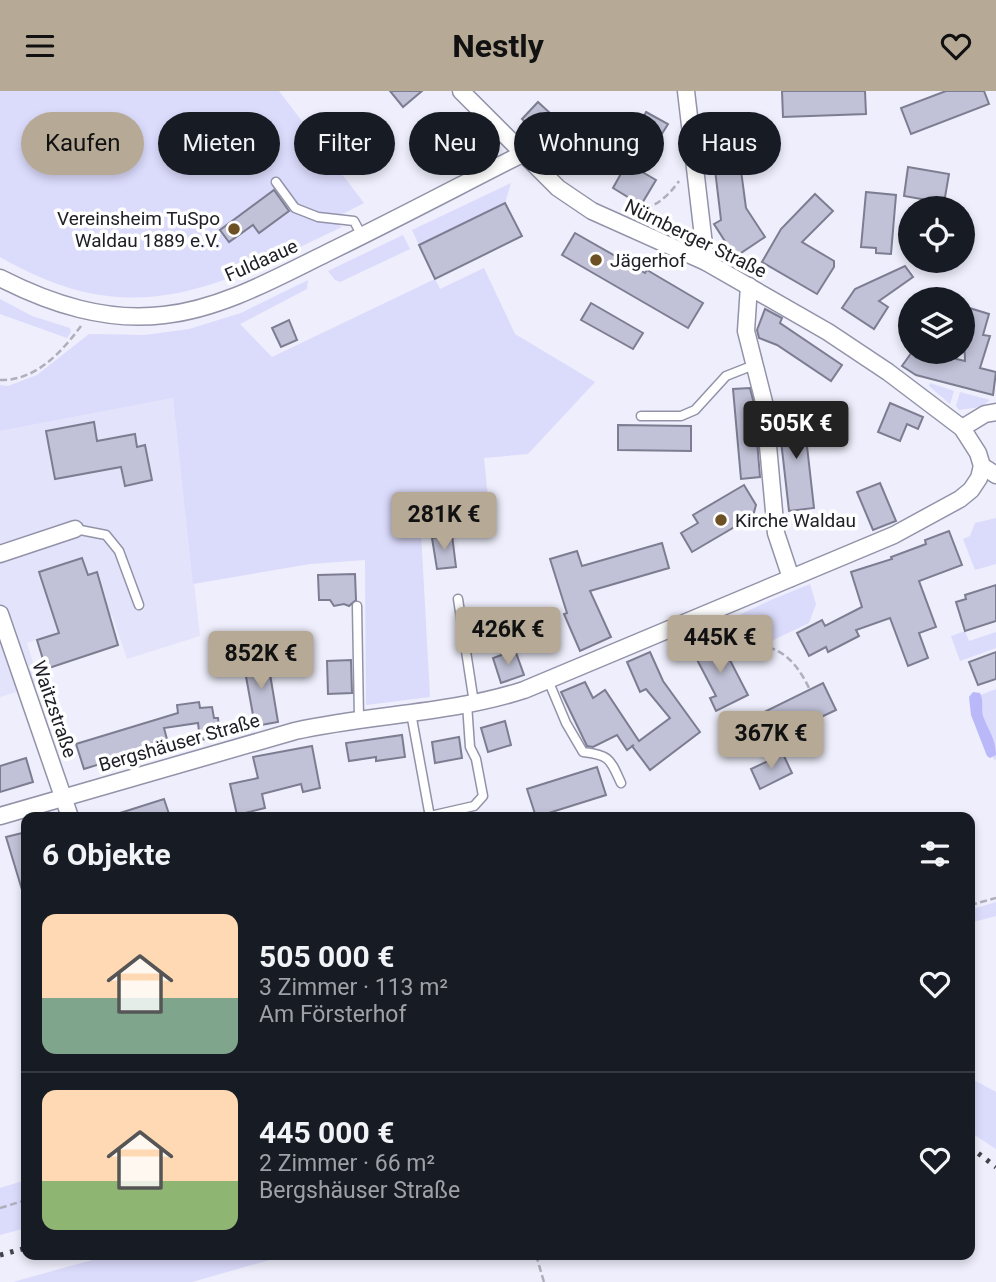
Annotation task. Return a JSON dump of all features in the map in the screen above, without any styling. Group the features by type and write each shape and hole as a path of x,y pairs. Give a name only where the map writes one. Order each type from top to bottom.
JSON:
{"street":[{"name":"Nürnberger Straße","path":"461,91 514,146"},
{"path":"686,91 688,112"},
{"name":"Fuldaaue","path":"0,278 25,291 92,313 125,317 163,316 191,310 232,297 278,277 514,158"},
{"name":"Nürnberger Straße","path":"544,175 592,211 706,262 848,345 962,428 978,453 982,466"},
{"path":"696,175 706,262"},
{"path":"749,286 746,331 764,402 776,533 791,578"},
{"path":"962,428 985,414 996,412"},
{"path":"982,466 996,475"},
{"name":"Bergshäuser Straße","path":"0,816 295,731 359,719 470,704 514,694 894,535 960,499 971,490 979,478 982,466"},
{"path":"0,554 75,529"},
{"name":"Waitzstraße","path":"0,614 68,812"}],"lane":[{"path":"276,182 295,208 318,217 354,221 362,236"},
{"path":"641,416 681,416 695,410 726,376 754,365"},
{"path":"75,529 106,535 119,551 139,605"},
{"path":"448,812 474,806 483,796 476,759 470,747 470,704 458,599"},
{"path":"357,606 359,719"},
{"path":"548,680 566,723 583,752 602,754 610,760 621,783"},
{"path":"411,713 429,812"}],"path":[{"path":"621,224 629,213 649,208 667,198 686,175"},
{"path":"0,380 11,380 35,372 66,346 92,313"},
{"path":"733,629 738,643"},
{"path":"724,650 738,643 757,643 776,649 791,659 810,689"},
{"path":"975,904 996,898"},
{"path":"0,1208 21,1202"},
{"path":"537,1260 544,1282"}],"shaded area":[{"path":"0,91 279,91 295,112 294,175 343,175 364,203 327,222 335,222 342,227 254,268 174,294 134,298 93,294 48,281 0,257"},
{"path":"511,183 505,203 419,245 412,230"},
{"path":"403,235 410,249 340,282 328,271"},
{"path":"484,268 515,334 595,382 528,454 484,458 490,517 421,533 430,697 366,705 365,560 310,564 193,584 173,398 0,431 0,385 8,386 37,375 89,334 145,335 189,329 241,313 308,280 307,289 240,324 272,357 435,279 440,289"},
{"path":"0,299 32,316 70,328 71,332 67,338 0,314"},
{"path":"930,383 954,391 950,404 929,386"},
{"path":"960,392 990,400 981,407 959,410 956,406"},
{"path":"173,398 200,636 127,659 112,615 27,643 40,685 0,697 0,431"},
{"path":"996,518 996,564 975,570 963,539 970,536 975,523"},
{"path":"810,584 816,604 809,623 767,643 743,629 737,616"},
{"path":"965,631 969,641 996,632 996,648 960,661 951,636"},
{"path":"996,689 996,759 994,760 973,698"},
{"path":"973,692 980,693 983,716 995,744 996,755 990,758 971,715 969,697"},
{"path":"996,902 996,916 975,922 975,908"},
{"path":"975,1081 996,1092 996,1149 975,1135"},
{"path":"21,1182 21,1229 0,1235 0,1188"},
{"path":"92,1260 269,1260 192,1282 13,1282"}],"building":[{"path":"390,91 422,91 403,107"},
{"path":"782,91 865,91 866,114 783,117"},
{"path":"946,91 984,91 989,104 911,134 901,108"},
{"path":"538,102 549,112 529,112"},
{"path":"908,167 949,174 945,196 904,196"},
{"path":"620,175 647,175 656,180 641,205 613,188"},
{"path":"716,175 742,175 746,208 765,237 735,257 714,224 721,220"},
{"path":"274,190 289,211 259,233 253,225 229,242 220,230"},
{"path":"866,192 896,195 891,254 876,253 876,248 861,247"},
{"path":"815,194 833,211 802,242 834,261 834,267 817,294 762,262 781,229"},
{"path":"505,203 522,236 435,279 419,245"},
{"path":"575,233 703,303 688,328 562,255"},
{"path":"898,269 898,273 910,273 913,277 879,301 888,307 874,329 842,308 855,289"},
{"path":"591,303 643,333 633,349 581,320"},
{"path":"765,309 782,318 780,323 842,365 831,381 777,345 759,338 757,330"},
{"path":"975,310 989,314 983,335 990,336 980,368 996,372 993,395 916,375 902,366 975,364"},
{"path":"289,320 297,340 281,347 272,328"},
{"path":"750,388 754,404 760,477 741,479 733,389"},
{"path":"890,403 923,417 918,429 907,424 900,441 878,432"},
{"path":"803,411 814,508 789,511 778,414"},
{"path":"94,422 97,441 135,434 137,447 145,445 152,480 125,486 121,467 55,479 46,431"},
{"path":"618,425 691,426 691,451 618,450"},
{"path":"880,483 896,521 873,530 857,492"},
{"name":"Kirche Waldau","path":"744,485 756,505 753,516 692,552 681,533 698,523 693,515"},
{"path":"949,531 962,565 919,581 936,627 919,633 928,658 908,666 890,618 856,630 859,636 828,652 826,647 809,656 797,633 822,620 825,626 862,607 851,572 892,559 891,557 926,544 925,540"},
{"path":"452,535 456,567 437,569 432,538"},
{"path":"662,543 669,568 590,591 611,637 580,651 564,614 567,613 550,559 577,551 582,566"},
{"path":"82,558 88,575 97,572 118,645 46,669 37,640 59,633 39,572"},
{"path":"355,574 356,600 349,606 334,606 330,600 319,600 318,575"},
{"path":"996,585 996,621 965,631 956,602 966,599 965,595"},
{"path":"719,639 748,695 716,711 710,698 716,696 693,652"},
{"path":"515,650 524,675 501,683 493,658"},
{"path":"650,652 663,681 700,732 650,770 632,746 627,750 617,735 593,747 587,746 561,692 585,682 593,698 605,690 639,741 670,718 646,689 640,692 627,662"},
{"path":"996,652 996,679 978,685 969,662"},
{"path":"267,656 278,722 255,726 243,660"},
{"path":"351,660 352,693 328,694 327,661"},
{"path":"823,683 836,710 775,739 762,713"},
{"path":"199,702 200,708 212,707 214,718 218,718 220,737 200,740 198,723 164,728 168,743 84,769 76,744 178,713 177,705"},
{"path":"505,721 511,745 488,752 481,728"},
{"path":"402,735 405,757 349,761 346,743"},
{"path":"459,737 462,758 435,763 432,742"},
{"path":"312,746 320,788 303,792 301,784 262,794 265,808 236,812 230,784 258,778 253,757"},
{"path":"783,754 792,773 760,789 751,769"},
{"path":"26,758 33,782 0,792 0,766"},
{"path":"597,767 606,795 552,812 534,812 527,789"},
{"path":"164,799 168,812 123,812"},
{"path":"21,833 21,886 6,837"}],"railway":[{"path":"975,1151 996,1167"},
{"path":"0,1255 21,1249"}],"place":[{"name":"Vereinsheim TuSpo Waldau 1889 e.V.","path":"234,229"},
{"name":"Jägerhof","path":"596,260"},
{"name":"Kirche Waldau","path":"721,520"}]}
